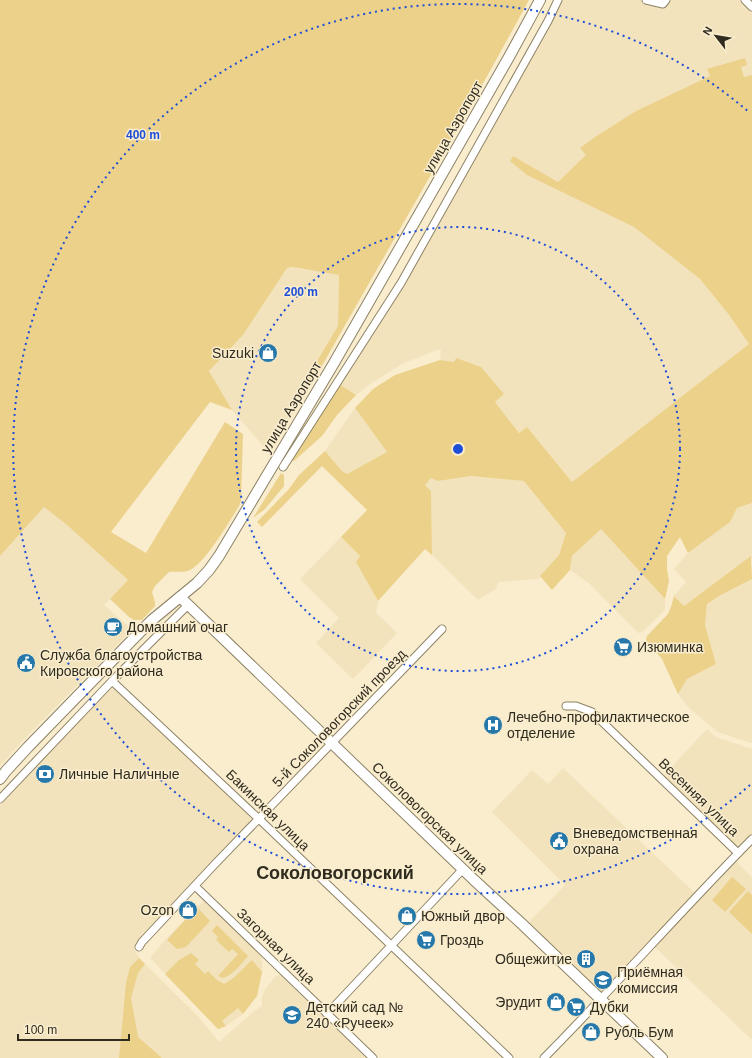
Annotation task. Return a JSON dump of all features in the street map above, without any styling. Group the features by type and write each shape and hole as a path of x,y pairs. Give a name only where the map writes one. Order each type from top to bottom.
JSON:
{"main road":[{"name":"улица Аэропорт","path":"0,779 28,747 152,620 197,583 219,556 334,363 540,0"},
{"name":"Соколовогорская улица","path":"180,597 662,1058"}],"street":[{"path":"283,467 401,283 548,21 558,0"},
{"path":"646,0 663,4 666,0"},
{"path":"745,0 752,7"},
{"path":"0,799 112,681 188,605"},
{"name":"5-й Соколовогорский проезд","path":"140,947 142,942 195,886 442,629"},
{"name":"Бакинская улица","path":"112,681 260,819 509,1058"},
{"name":"Весенняя улица","path":"566,706 576,706 592,712 738,853"},
{"path":"544,1058 752,839"},
{"path":"328,1014 463,869"},
{"name":"Загорная улица","path":"195,886 373,1058"}],"shaded area":[{"path":"0,0 529,0 307,392 302,386 338,326 339,275 293,267 287,268 243,335 209,371 232,410 210,402 111,532 146,553 225,422 243,434 241,501 217,541 196,566 188,571 169,572 155,586 152,592 155,606 142,620 134,620 129,617 110,599 128,580 67,525 44,507 0,556"},
{"path":"555,0 752,0 752,75 744,77 741,67 707,69 710,76 636,111 595,137 581,148 587,155 558,182 513,156 510,161 562,191 634,226 700,279 729,315 749,344 572,482 527,427 519,433 495,402 504,394 456,358 454,362 440,360 441,350 437,350 402,364 373,382 356,395 339,384 496,116"},
{"path":"745,58 747,65 741,67 744,77 752,75 752,503 737,508 730,522 688,553 680,537 667,556 669,581 665,599 601,529 572,556 570,570 552,590 540,576 559,555 566,533 524,481 471,476 438,481 431,478 425,485 431,491 432,555 425,549 378,601 356,562 360,556 341,537 367,510 322,466 262,527 257,522 289,489 299,475 325,451 342,471 347,474 387,452 355,408 373,389 395,375 440,360 454,362 456,358 481,367 504,394 495,402 519,433 527,427 572,482 749,344 729,315 700,279 634,227 527,175 510,161 513,156 558,182 586,155 580,148 595,137 636,111 710,76 707,69"},
{"path":"293,267 339,275 338,326 302,386 307,392 274,447 268,449 264,447 232,410 209,371 243,335 287,268"},
{"path":"339,384 356,395 337,415 322,436 294,461 290,460"},
{"path":"355,408 387,452 347,474 342,471 325,451"},
{"path":"281,473 284,475 284,486 265,509 253,518"},
{"path":"471,476 525,481 566,533 559,555 538,579 499,582 496,589 478,600 432,555 431,491 425,485 431,477 438,481"},
{"path":"752,503 752,559 751,557 684,606 674,596 686,582 674,569 688,553 730,522 737,508"},
{"name":"Служба благоустройства Кировского района","path":"44,507 67,525 128,580 104,605 129,627 130,632 26,737 0,766 0,556"},
{"path":"601,529 665,599 664,611 642,632 638,633 590,584 570,570 572,556"},
{"path":"341,537 360,556 356,562 378,601 376,613 397,633 353,679 316,643 339,618 300,579"},
{"path":"751,556 752,579 707,604 705,625 716,664 687,679 678,694 662,659 646,640 647,636 668,614 674,596 684,606"},
{"path":"752,579 752,743 718,732 688,707 678,694 687,679 716,664 705,625 707,604"},
{"path":"117,689 249,815 251,819 251,823 135,944 134,948 139,958 198,1016 219,1042 254,1011 262,1006 262,998 265,989 275,977 281,974 366,1058 0,1058 0,803 106,691"},
{"path":"707,729 716,737 752,749 752,834 739,848 663,776"},
{"path":"563,768 696,894 604,991 600,992 597,991 528,923 565,885 492,812 532,770 548,784"},
{"path":"736,861 752,877 752,1040 654,946"},
{"path":"732,877 746,889 725,912 712,900"},
{"path":"748,891 752,895 752,934 729,912"},
{"path":"205,899 261,954 262,964 262,972 257,996 243,1014 226,1026 218,1029 150,958 165,940"},
{"path":"197,907 210,921 186,947 177,949 167,940"},
{"path":"217,925 248,956 240,966 227,977 223,978 218,976 238,954 232,949 229,952 216,940 218,937 212,931"},
{"path":"191,953 199,960 195,964 205,974 208,971 217,980 224,984 252,960 262,972 257,996 243,1014 238,1008 222,1021 226,1026 218,1029 165,974 179,960"},
{"path":"139,958 145,964 138,973 131,998 138,1037 162,1058 119,1058 126,983 130,967"}],"place":[{"name":"Suzuki","path":"268,353"},
{"name":"Домашний очаг","path":"113,627"},
{"name":"Изюминка","path":"623,647"},
{"name":"Служба благоустройства Кировского района","path":"26,663"},
{"name":"Лечебно-профилактическое отделение","path":"493,725"},
{"name":"Личные Наличные","path":"45,774"},
{"name":"Вневедомственная охрана","path":"559,841"},
{"name":"Ozon","path":"188,910"},
{"name":"Южный двор","path":"407,916"},
{"name":"Гроздь","path":"426,940"},
{"name":"Общежитие","path":"586,959"},
{"name":"Приёмная комиссия","path":"603,980"},
{"name":"Эрудит","path":"556,1002"},
{"name":"Дубки","path":"576,1007"},
{"name":"Детский сад № 240 «Ручеек»","path":"292,1015"},
{"name":"Рубль Бум","path":"591,1032"}],"district":[{"name":"Соколовогорский","path":"335,873"}]}
